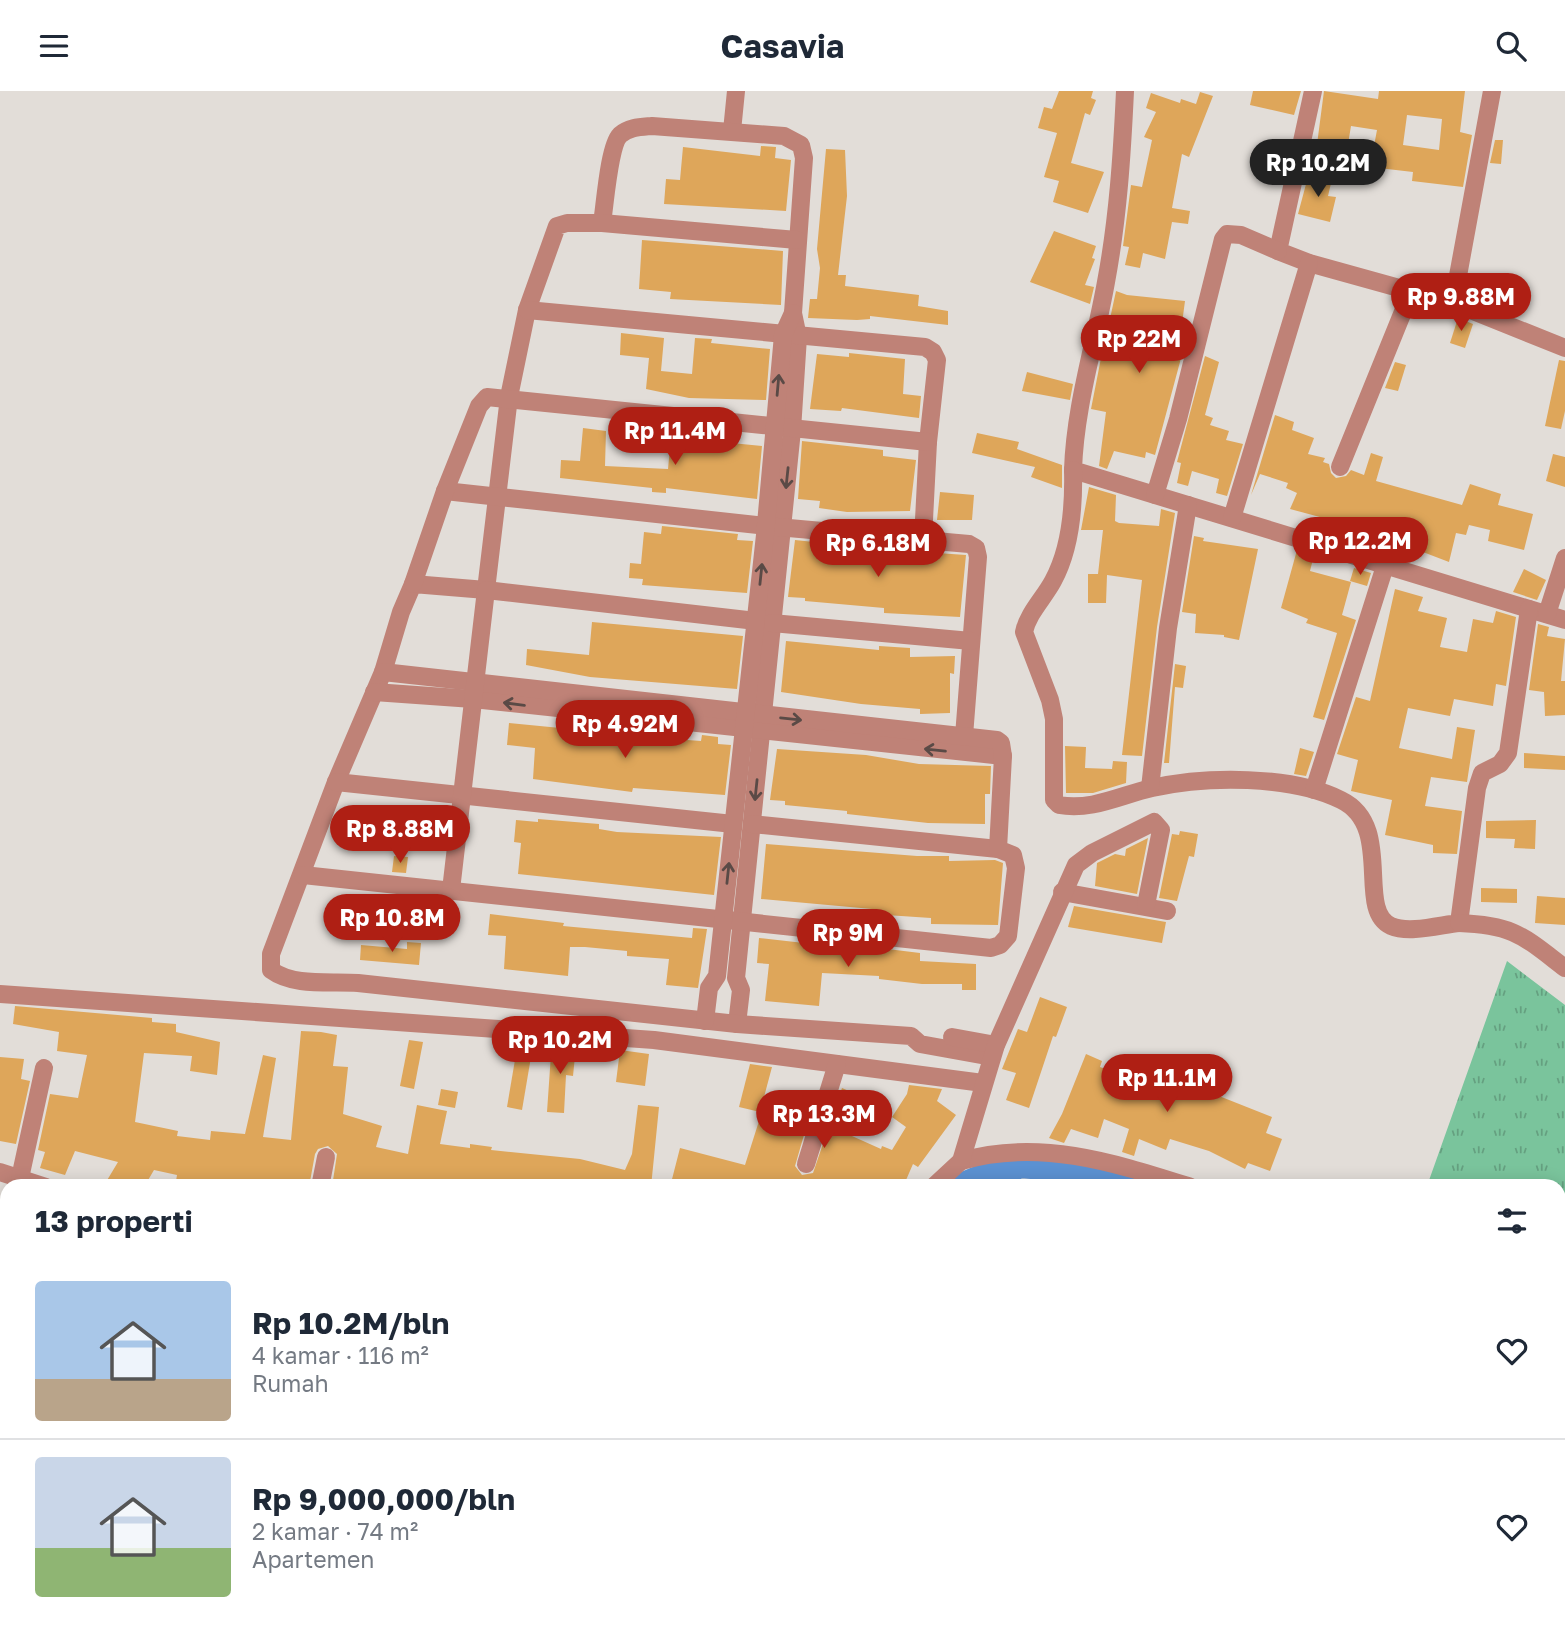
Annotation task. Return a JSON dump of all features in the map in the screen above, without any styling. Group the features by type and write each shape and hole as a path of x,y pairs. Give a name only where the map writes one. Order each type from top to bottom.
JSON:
{"street":[{"path":"732,131 736,91"},
{"path":"1125,91 1119,194 1106,281 1077,420 1070,523 1064,556 1054,581 1030,616 1024,632 1050,700 1054,719 1052,792 1059,804 1070,807 1113,801 1150,788 1200,779 1314,790 1350,805 1368,831 1374,857 1375,904 1383,921 1390,926 1406,929 1460,923 1506,927 1521,934 1565,968"},
{"path":"1278,251 1313,91"},
{"path":"1453,303 1492,91"},
{"path":"602,223 613,146 620,135 635,127 784,136 801,145 804,158 793,313 753,723 733,824 717,976 709,988 705,1021"},
{"path":"451,890 509,397 527,310 556,226 567,223 602,223 797,240"},
{"path":"1155,495 1178,419 1223,239 1227,234 1237,234 1309,263 1453,303 1565,348"},
{"path":"1232,519 1309,263"},
{"path":"1340,467 1411,292"},
{"path":"527,310 790,336 910,344 933,352 937,360 928,442 923,540"},
{"path":"928,442 783,429 509,397 487,397 479,406 445,491 401,612 383,673 336,782 271,954 271,970 279,976 301,981 358,983 737,1024 911,1036 920,1044 994,1051"},
{"path":"1073,470 1565,620"},
{"path":"445,491 774,527 969,544 976,548 978,557 964,736"},
{"path":"1150,788 1168,628 1188,505"},
{"path":"1547,614 1565,558"},
{"path":"1314,790 1385,566"},
{"path":"413,584 764,622 971,641"},
{"path":"1460,923 1476,788 1482,773 1500,764 1508,753 1529,609"},
{"path":"383,673 473,692 753,723 1003,756"},
{"path":"374,692 473,692"},
{"path":"753,723 997,740 1001,743 1003,756 998,849"},
{"path":"737,1024 741,990 736,978 752,824 753,723"},
{"path":"336,782 733,824"},
{"path":"961,1161 994,1051 1062,892 1081,859 1154,822 1161,830 1146,905"},
{"path":"303,875 990,948 1000,944 1008,936 1016,868 1013,855 998,849 752,824"},
{"path":"1062,892 1146,905 1167,911"},
{"path":"717,976 736,978"},
{"path":"0,994 654,1040 983,1083"},
{"path":"806,1164 837,1064"},
{"path":"20,1178 44,1068"},
{"path":"942,1179 961,1161 989,1153 1053,1151 1131,1168 1166,1179"},
{"path":"322,1179 326,1157"},
{"path":"0,1172 23,1179"}],"green space":[{"path":"1507,961 1565,1005 1565,1179 1429,1179"}],"building":[{"path":"1059,91 1093,91 1091,98 1096,100 1090,115 1085,113 1071,163 1104,172 1088,213 1053,202 1059,181 1044,177 1057,133 1038,128 1044,107 1052,109"},
{"path":"1253,91 1301,91 1294,115 1250,105"},
{"path":"1324,91 1378,99 1379,91 1465,91 1460,132 1472,135 1463,187 1412,181 1413,172 1370,167 1377,130 1351,126 1346,156 1316,152","holes":["1407,115 1442,119 1439,150 1403,145"]},
{"path":"1200,92 1213,96 1189,157 1182,154 1172,208 1190,211 1188,224 1172,222 1165,259 1143,253 1140,268 1125,265 1129,247 1123,246 1131,185 1142,187 1152,140 1144,137 1156,112 1146,108 1151,93 1180,103 1181,99 1196,104"},
{"path":"1495,140 1503,140 1501,164 1490,163"},
{"path":"761,146 776,147 775,158 791,160 786,211 664,204 666,179 680,180 683,147 760,156"},
{"path":"826,149 845,150 847,196 838,275 846,275 845,286 919,295 918,306 948,311 948,325 870,316 870,319 857,320 808,318 810,299 817,299 820,268 817,249"},
{"path":"1309,173 1332,179 1328,196 1336,197 1330,222 1298,214"},
{"path":"1054,231 1096,246 1092,258 1095,259 1085,285 1094,287 1090,304 1030,282"},
{"path":"642,240 783,251 781,305 670,299 671,292 639,289"},
{"path":"1116,291 1127,295 1185,301 1179,346 1184,347 1155,455 1146,452 1145,458 1114,451 1107,469 1099,466 1106,412 1091,409 1101,358 1117,361 1125,332 1108,328"},
{"path":"1458,318 1473,324 1465,348 1450,343"},
{"path":"621,333 664,338 661,371 692,374 695,338 712,339 711,343 770,349 766,400 689,398 646,389 649,358 620,355"},
{"path":"849,353 905,359 903,394 921,396 919,418 842,408 841,411 810,409 817,354 849,357"},
{"path":"1205,356 1219,362 1205,415 1213,418 1210,425 1229,431 1226,440 1243,444 1227,496 1216,493 1219,479 1192,471 1188,486 1177,483 1181,463 1177,462"},
{"path":"1559,360 1565,361 1565,411 1561,429 1545,426"},
{"path":"1395,362 1406,365 1398,391 1385,388"},
{"path":"1027,372 1073,384 1070,400 1022,391"},
{"path":"1275,415 1294,422 1292,430 1314,438 1308,454 1325,458 1323,462 1329,464 1331,473 1336,478 1346,476 1351,470 1364,475 1371,453 1383,457 1376,481 1462,505 1470,484 1501,494 1498,505 1533,514 1524,550 1488,541 1490,530 1469,525 1466,535 1456,533 1449,562 1415,549 1418,540 1360,519 1354,540 1328,529 1331,520 1290,509 1297,493 1286,488 1288,483 1260,474 1251,495"},
{"path":"583,428 606,431 605,466 668,469 671,437 762,446 757,499 666,488 666,493 652,492 652,488 560,478 561,460 580,461"},
{"path":"977,433 1019,442 1017,449 1062,465 1062,488 1031,477 1035,467 972,453"},
{"path":"802,441 883,450 883,456 916,460 910,511 847,512 819,508 820,501 798,499"},
{"path":"1553,454 1565,457 1565,487 1546,481"},
{"path":"1089,487 1116,495 1115,521 1119,523 1159,526 1161,509 1175,513 1157,627 1142,756 1122,755 1142,580 1107,575 1106,603 1088,603 1088,574 1098,574 1103,530 1081,530"},
{"path":"940,492 974,495 972,520 937,520"},
{"path":"662,526 738,534 737,540 753,541 747,593 642,585 643,579 629,578 630,563 641,564 644,532 661,534"},
{"path":"1194,536 1204,538 1203,541 1258,549 1239,640 1224,635 1195,633 1196,614 1182,612"},
{"path":"795,540 937,555 966,555 960,617 884,613 884,608 788,597"},
{"path":"1297,550 1314,555 1310,571 1351,582 1342,615 1356,620 1324,720 1313,717 1337,633 1306,623 1308,619 1281,608"},
{"path":"1354,568 1371,573 1367,586 1350,581"},
{"path":"1524,569 1546,580 1537,600 1513,592"},
{"path":"1395,589 1423,597 1418,611 1447,618 1440,647 1467,652 1473,619 1493,623 1496,611 1516,617 1506,686 1496,684 1493,706 1454,699 1450,716 1408,708 1399,748 1452,759 1457,727 1475,730 1467,782 1431,777 1425,806 1462,811 1457,854 1433,853 1433,845 1385,835 1392,800 1351,791 1358,760 1337,754 1356,697 1370,701"},
{"path":"592,622 743,636 737,689 590,677 526,665 527,649 589,655"},
{"path":"1538,624 1549,627 1547,636 1565,639 1561,681 1565,681 1565,715 1545,716 1544,692 1529,690"},
{"path":"786,641 879,650 879,646 910,648 910,657 955,656 954,674 950,673 950,713 920,714 920,709 861,704 781,692"},
{"path":"1175,664 1186,666 1183,688 1175,687 1169,763 1164,763"},
{"path":"509,723 701,741 702,735 718,737 718,744 731,745 725,795 633,788 632,792 533,779 535,748 507,745"},
{"path":"1065,746 1086,747 1085,768 1112,769 1113,761 1127,762 1126,783 1093,793 1066,793"},
{"path":"1300,748 1314,752 1306,776 1294,774"},
{"path":"777,749 866,755 919,764 991,766 990,794 985,794 985,824 928,823 847,814 847,811 785,805 785,801 770,800"},
{"path":"1524,753 1565,756 1565,770 1524,768"},
{"path":"538,819 599,824 599,829 617,832 721,837 714,895 518,874 521,843 514,842 516,820 538,822"},
{"path":"1536,820 1535,849 1514,848 1515,839 1486,838 1486,821"},
{"path":"1180,831 1198,834 1194,857 1189,856 1177,901 1159,898 1172,834 1179,835"},
{"path":"1148,838 1137,894 1095,886 1097,863 1115,854 1125,856 1126,849"},
{"path":"766,844 949,856 949,861 995,860 1003,863 998,925 931,924 931,918 871,914 872,909 761,899"},
{"path":"394,856 408,857 406,873 392,872"},
{"path":"1481,888 1517,889 1517,903 1481,902"},
{"path":"1537,896 1565,898 1565,925 1535,923"},
{"path":"1074,906 1166,922 1162,943 1068,927"},
{"path":"490,914 564,923 563,926 692,938 693,928 707,929 698,988 666,985 669,959 627,956 627,951 570,947 568,976 504,969 506,936 488,935"},
{"path":"759,938 839,947 840,943 920,953 920,961 976,964 976,990 962,990 962,984 922,984 879,979 879,976 822,973 819,1006 765,1001 769,964 757,963"},
{"path":"407,942 421,943 419,965 360,960 361,945 407,949"},
{"path":"1040,997 1067,1007 1056,1037 1053,1036 1029,1108 1006,1100 1016,1073 1002,1069 1018,1029 1027,1032"},
{"path":"15,1006 152,1018 152,1022 176,1024 176,1032 220,1042 217,1075 190,1071 192,1056 144,1053 135,1122 178,1131 177,1136 210,1140 211,1131 245,1134 263,1055 276,1058 263,1137 291,1140 301,1031 337,1035 333,1066 348,1067 343,1114 382,1126 376,1147 408,1154 417,1105 447,1111 440,1144 470,1148 470,1144 492,1147 491,1150 580,1159 625,1170 632,1154 638,1105 659,1107 652,1179 333,1179 337,1154 328,1146 318,1149 315,1154 310,1179 176,1179 177,1175 154,1170 149,1179 108,1179 118,1162 75,1151 65,1175 40,1168 45,1152 38,1150 50,1094 78,1098 87,1055 57,1051 59,1032 13,1024"},
{"path":"409,1040 423,1042 414,1089 400,1086"},
{"path":"555,1044 576,1046 573,1076 566,1075 564,1113 547,1112 551,1054 554,1055"},
{"path":"517,1048 532,1051 522,1110 507,1107"},
{"path":"620,1050 649,1054 645,1086 616,1082"},
{"path":"1086,1054 1102,1061 1100,1067 1124,1076 1128,1066 1182,1079 1186,1069 1223,1089 1219,1096 1272,1117 1266,1133 1282,1139 1270,1171 1248,1163 1245,1169 1209,1151 1170,1139 1166,1150 1139,1139 1134,1156 1122,1152 1129,1129 1104,1119 1098,1138 1071,1129 1064,1143 1049,1138 1062,1114"},
{"path":"0,1057 24,1059 21,1079 30,1081 16,1144 0,1141"},
{"path":"750,1064 772,1067 760,1112 739,1107"},
{"path":"909,1085 942,1089 937,1101 956,1115 918,1167 913,1164 906,1179 672,1179 680,1148 745,1165 765,1102 793,1111 792,1115 808,1121 795,1166 802,1175 813,1173 842,1088 858,1095 843,1132 881,1149 882,1146 892,1150 906,1127 892,1117 907,1094"},
{"path":"441,1089 458,1092 455,1108 438,1105"}],"waterway":[{"path":"983,1179 1020,1163 1090,1169 1124,1179"}]}
